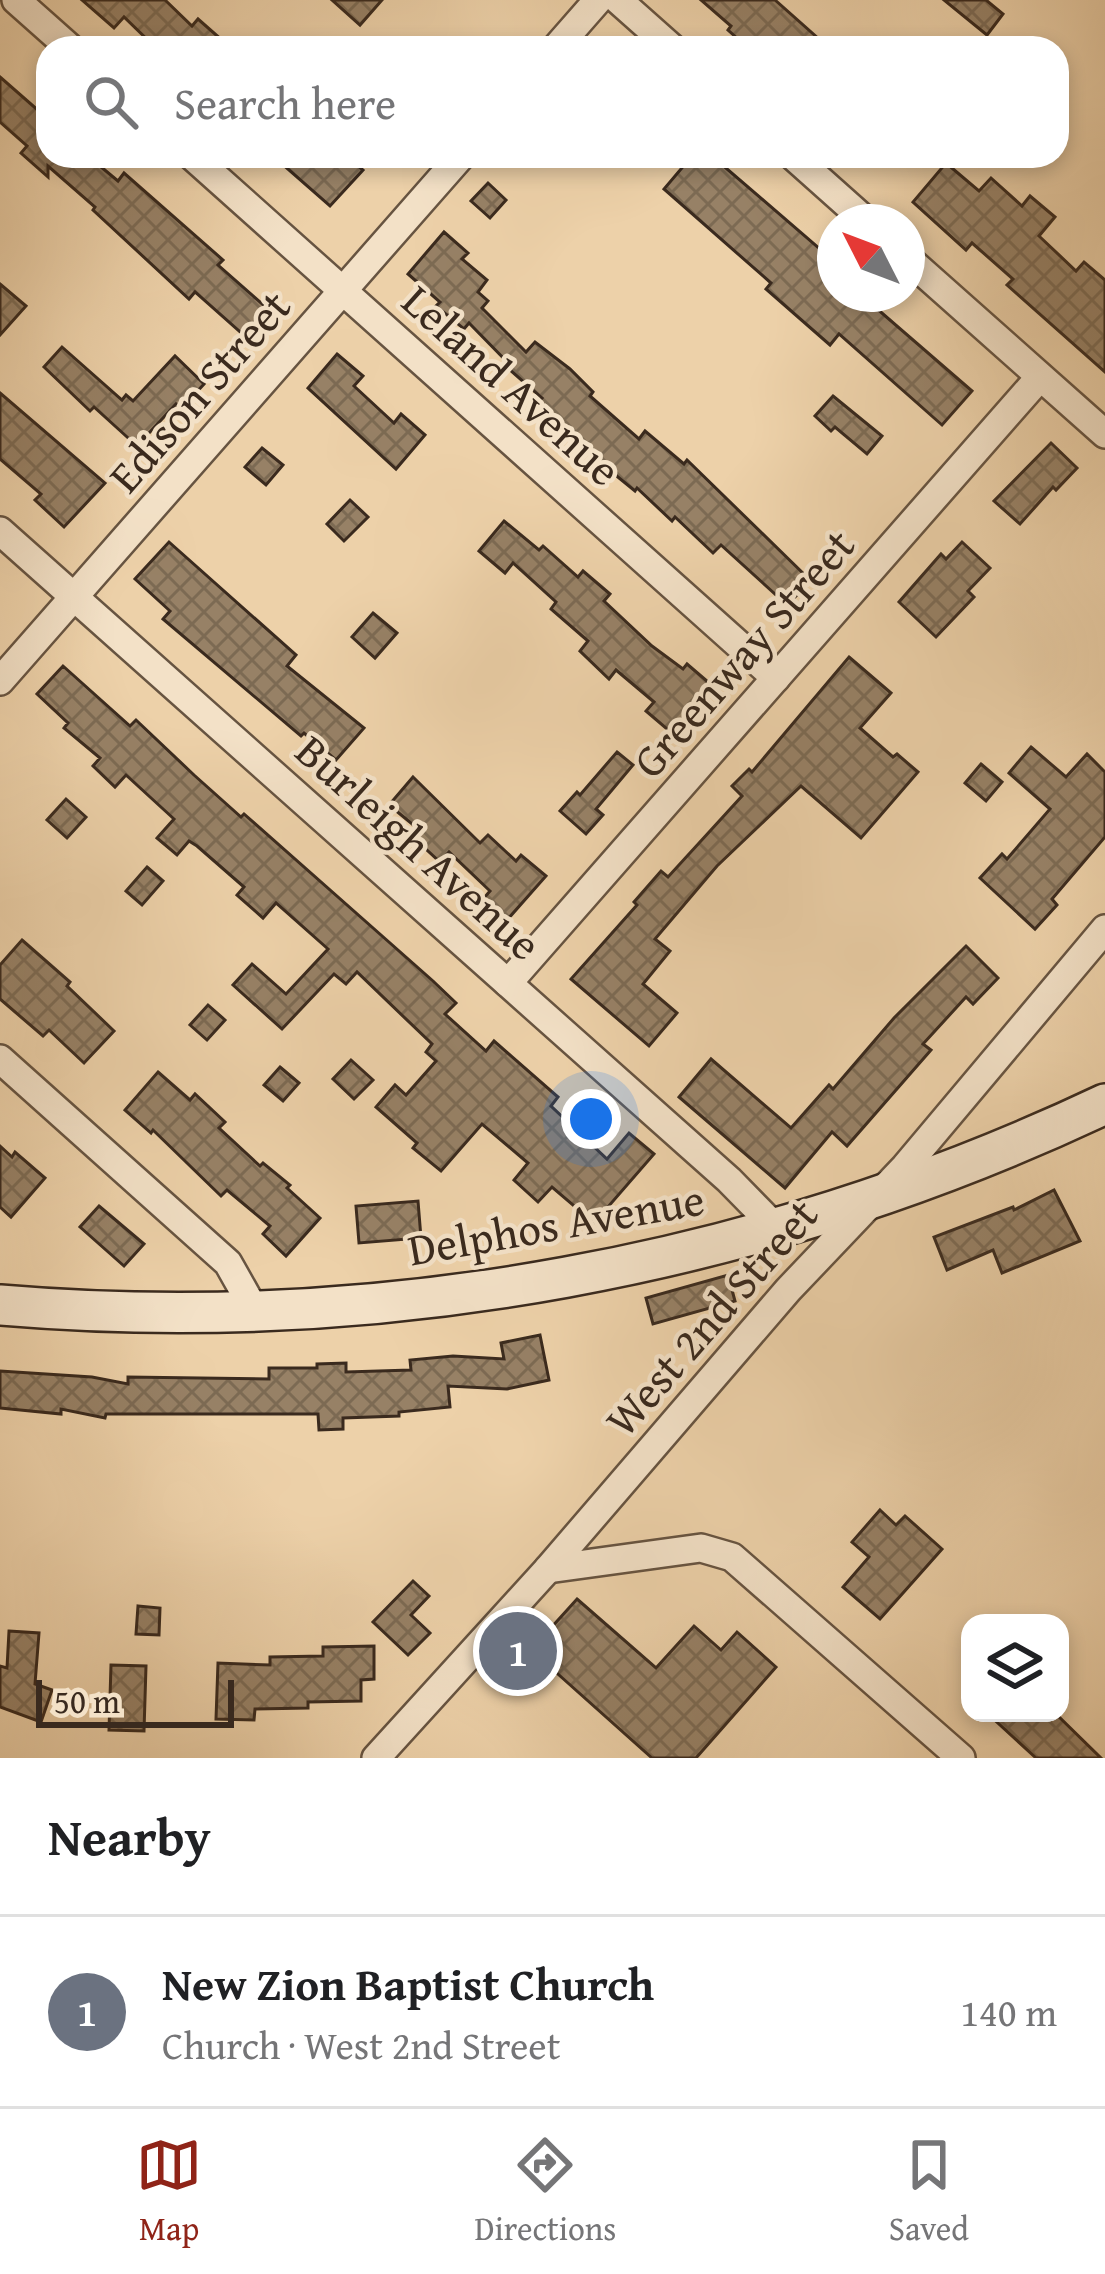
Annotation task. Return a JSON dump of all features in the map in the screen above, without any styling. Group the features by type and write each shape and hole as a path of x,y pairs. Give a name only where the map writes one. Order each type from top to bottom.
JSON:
{"street":[{"path":"16,0 56,36"},
{"path":"566,36 598,0"},
{"path":"618,0 658,36"},
{"name":"Leland Avenue","path":"206,168 776,678"},
{"name":"Edison Street","path":"0,682 451,168"},
{"path":"806,168 847,204"},
{"path":"925,274 1105,434"},
{"name":"Greenway Street","path":"508,983 1040,377"},
{"name":"Burleigh Avenue","path":"0,531 729,1180 778,1230"},
{"name":"West 2nd Street","path":"376,1758 872,1198 905,1167 1105,928"},
{"path":"0,1059 228,1263 255,1311"},
{"name":"Delphos Avenue","path":"0,1305 134,1313 255,1311 404,1301 588,1273 778,1230 1034,1138 1105,1104"},
{"path":"548,1568 701,1548 717,1550 731,1557 962,1758"}],"building":[{"path":"82,0 165,0 192,26 198,19 217,36 144,36 124,17 114,28"},
{"path":"332,0 382,0 360,25"},
{"path":"701,0 775,0 816,36 735,36 728,30 731,26"},
{"path":"944,0 986,0 1003,14 987,35"},
{"path":"0,77 36,108 36,166 21,153 27,146 0,122"},
{"path":"50,168 102,168 118,181 124,173 223,260 218,265 269,310 246,337 195,292 189,299"},
{"path":"287,168 363,170 330,206"},
{"path":"682,168 726,168 817,246 817,312 881,312 972,391 942,425 839,334 830,345 766,289 771,283 664,189"},
{"path":"942,168 952,168 979,191 991,178 1022,206 1030,196 1055,217 1039,236 1076,271 1084,262 1105,280 1105,372 1007,285 1013,279 972,243 966,250 925,213 925,204 915,204"},
{"path":"488,183 506,200 490,218 471,201"},
{"path":"444,232 468,253 462,259 487,280 478,292 488,301 482,308 526,352 535,342 570,369 593,392 590,396 639,439 645,431 684,464 687,460 811,581 787,605 721,545 713,553 675,517 672,521 613,473 536,404 542,398 469,323 464,329 436,306 440,302 408,274"},
{"path":"0,284 26,306 0,335"},
{"path":"62,347 122,400 126,395 133,401 175,356 204,384 181,409 176,404 137,446 94,407 90,411 44,367"},
{"path":"337,354 363,376 354,386 394,423 401,414 425,435 396,469 308,388"},
{"path":"0,393 105,483 64,527 35,500 41,494 0,459"},
{"path":"833,396 882,436 867,454 815,416"},
{"path":"1051,443 1077,468 1020,524 994,501"},
{"path":"262,448 283,465 266,485 245,467"},
{"path":"350,500 368,517 344,541 327,524"},
{"path":"504,521 578,577 583,571 610,594 604,601 652,646 683,669 687,664 715,688 674,735 646,711 654,702 616,670 609,679 580,651 588,641 551,609 556,602 513,563 505,573 479,551"},
{"path":"169,542 296,655 287,666 364,728 336,760 163,619 170,611 135,579"},
{"path":"962,542 990,568 968,591 974,597 936,637 899,602 941,554 946,559"},
{"path":"373,613 397,633 375,658 352,637"},
{"path":"849,657 891,693 860,728 918,772 861,838 801,786 717,866 655,939 670,951 643,984 677,1013 649,1046 571,979 661,871 668,877 742,796 732,786 749,769 752,772"},
{"path":"63,666 130,726 136,720 433,981 456,1003 445,1014 486,1051 494,1041 558,1097 551,1106 607,1159 629,1133 654,1154 594,1223 552,1187 538,1202 514,1180 528,1163 482,1124 441,1171 413,1148 417,1143 376,1107 395,1085 406,1095 436,1061 426,1052 432,1044 357,972 346,984 334,974 282,1029 233,985 252,964 286,994 328,949 276,903 263,918 237,895 244,887 197,846 189,841 177,855 157,838 174,819 126,775 115,787 93,766 100,758 64,728 68,723 37,694"},
{"path":"1031,747 1066,777 1087,754 1105,772 1105,837 1052,899 1057,905 1035,929 980,878 1002,854 1007,859 1050,809 1009,773"},
{"path":"617,752 633,765 596,809 603,815 586,834 560,811"},
{"path":"981,764 1002,782 986,801 965,783"},
{"path":"413,777 480,843 488,835 516,861 521,855 546,876 507,920 483,899 490,891 449,852 440,862 415,839 422,832 389,805"},
{"path":"66,799 86,817 67,838 47,820"},
{"path":"147,867 163,881 142,905 126,891"},
{"path":"22,940 70,982 67,986 114,1031 84,1063 49,1030 43,1036 0,999 0,965"},
{"path":"966,946 998,978 973,1004 966,997 923,1044 931,1050 847,1146 832,1132 785,1188 679,1097 711,1059 791,1128"},
{"path":"208,1005 225,1020 207,1040 190,1025"},
{"path":"351,1060 373,1080 354,1099 333,1079"},
{"path":"280,1067 299,1083 283,1101 264,1085"},
{"path":"158,1072 190,1100 195,1094 225,1122 219,1128 260,1166 263,1163 290,1185 287,1188 320,1218 286,1256 263,1234 270,1226 227,1190 221,1196 153,1130 151,1133 125,1110"},
{"path":"0,1146 12,1157 15,1152 45,1178 11,1217 0,1207"},
{"path":"1054,1190 1080,1241 1002,1273 993,1250 947,1270 934,1237 1014,1210"},
{"path":"418,1201 421,1238 359,1243 356,1206"},
{"path":"99,1206 144,1244 124,1266 80,1227"},
{"path":"728,1275 735,1301 653,1324 646,1298"},
{"path":"540,1335 549,1380 507,1389 448,1386 450,1407 399,1412 399,1416 343,1418 343,1429 319,1430 318,1414 106,1414 105,1418 61,1409 61,1414 0,1408 0,1371 128,1384 128,1377 269,1379 269,1368 317,1368 317,1364 346,1363 346,1372 411,1370 410,1360 504,1359 501,1343"},
{"path":"880,1510 896,1525 905,1516 942,1549 880,1619 843,1587 869,1557 852,1542"},
{"path":"413,1581 429,1596 411,1615 430,1633 408,1655 373,1622"},
{"path":"577,1599 656,1668 694,1626 721,1650 737,1632 776,1667 696,1758 652,1758 531,1650"},
{"path":"138,1606 160,1608 159,1635 136,1634"},
{"path":"9,1631 39,1633 35,1684 52,1690 41,1722 0,1707 0,1666 7,1668"},
{"path":"374,1646 374,1679 361,1680 361,1701 255,1709 254,1720 216,1719 218,1663 270,1665 270,1657 323,1656 323,1647"},
{"path":"111,1665 146,1666 144,1731 109,1730"},
{"path":"997,1722 1064,1722 1101,1758 1036,1758"}],"place":[{"name":"New Zion Baptist Church","path":"518,1651"}]}
